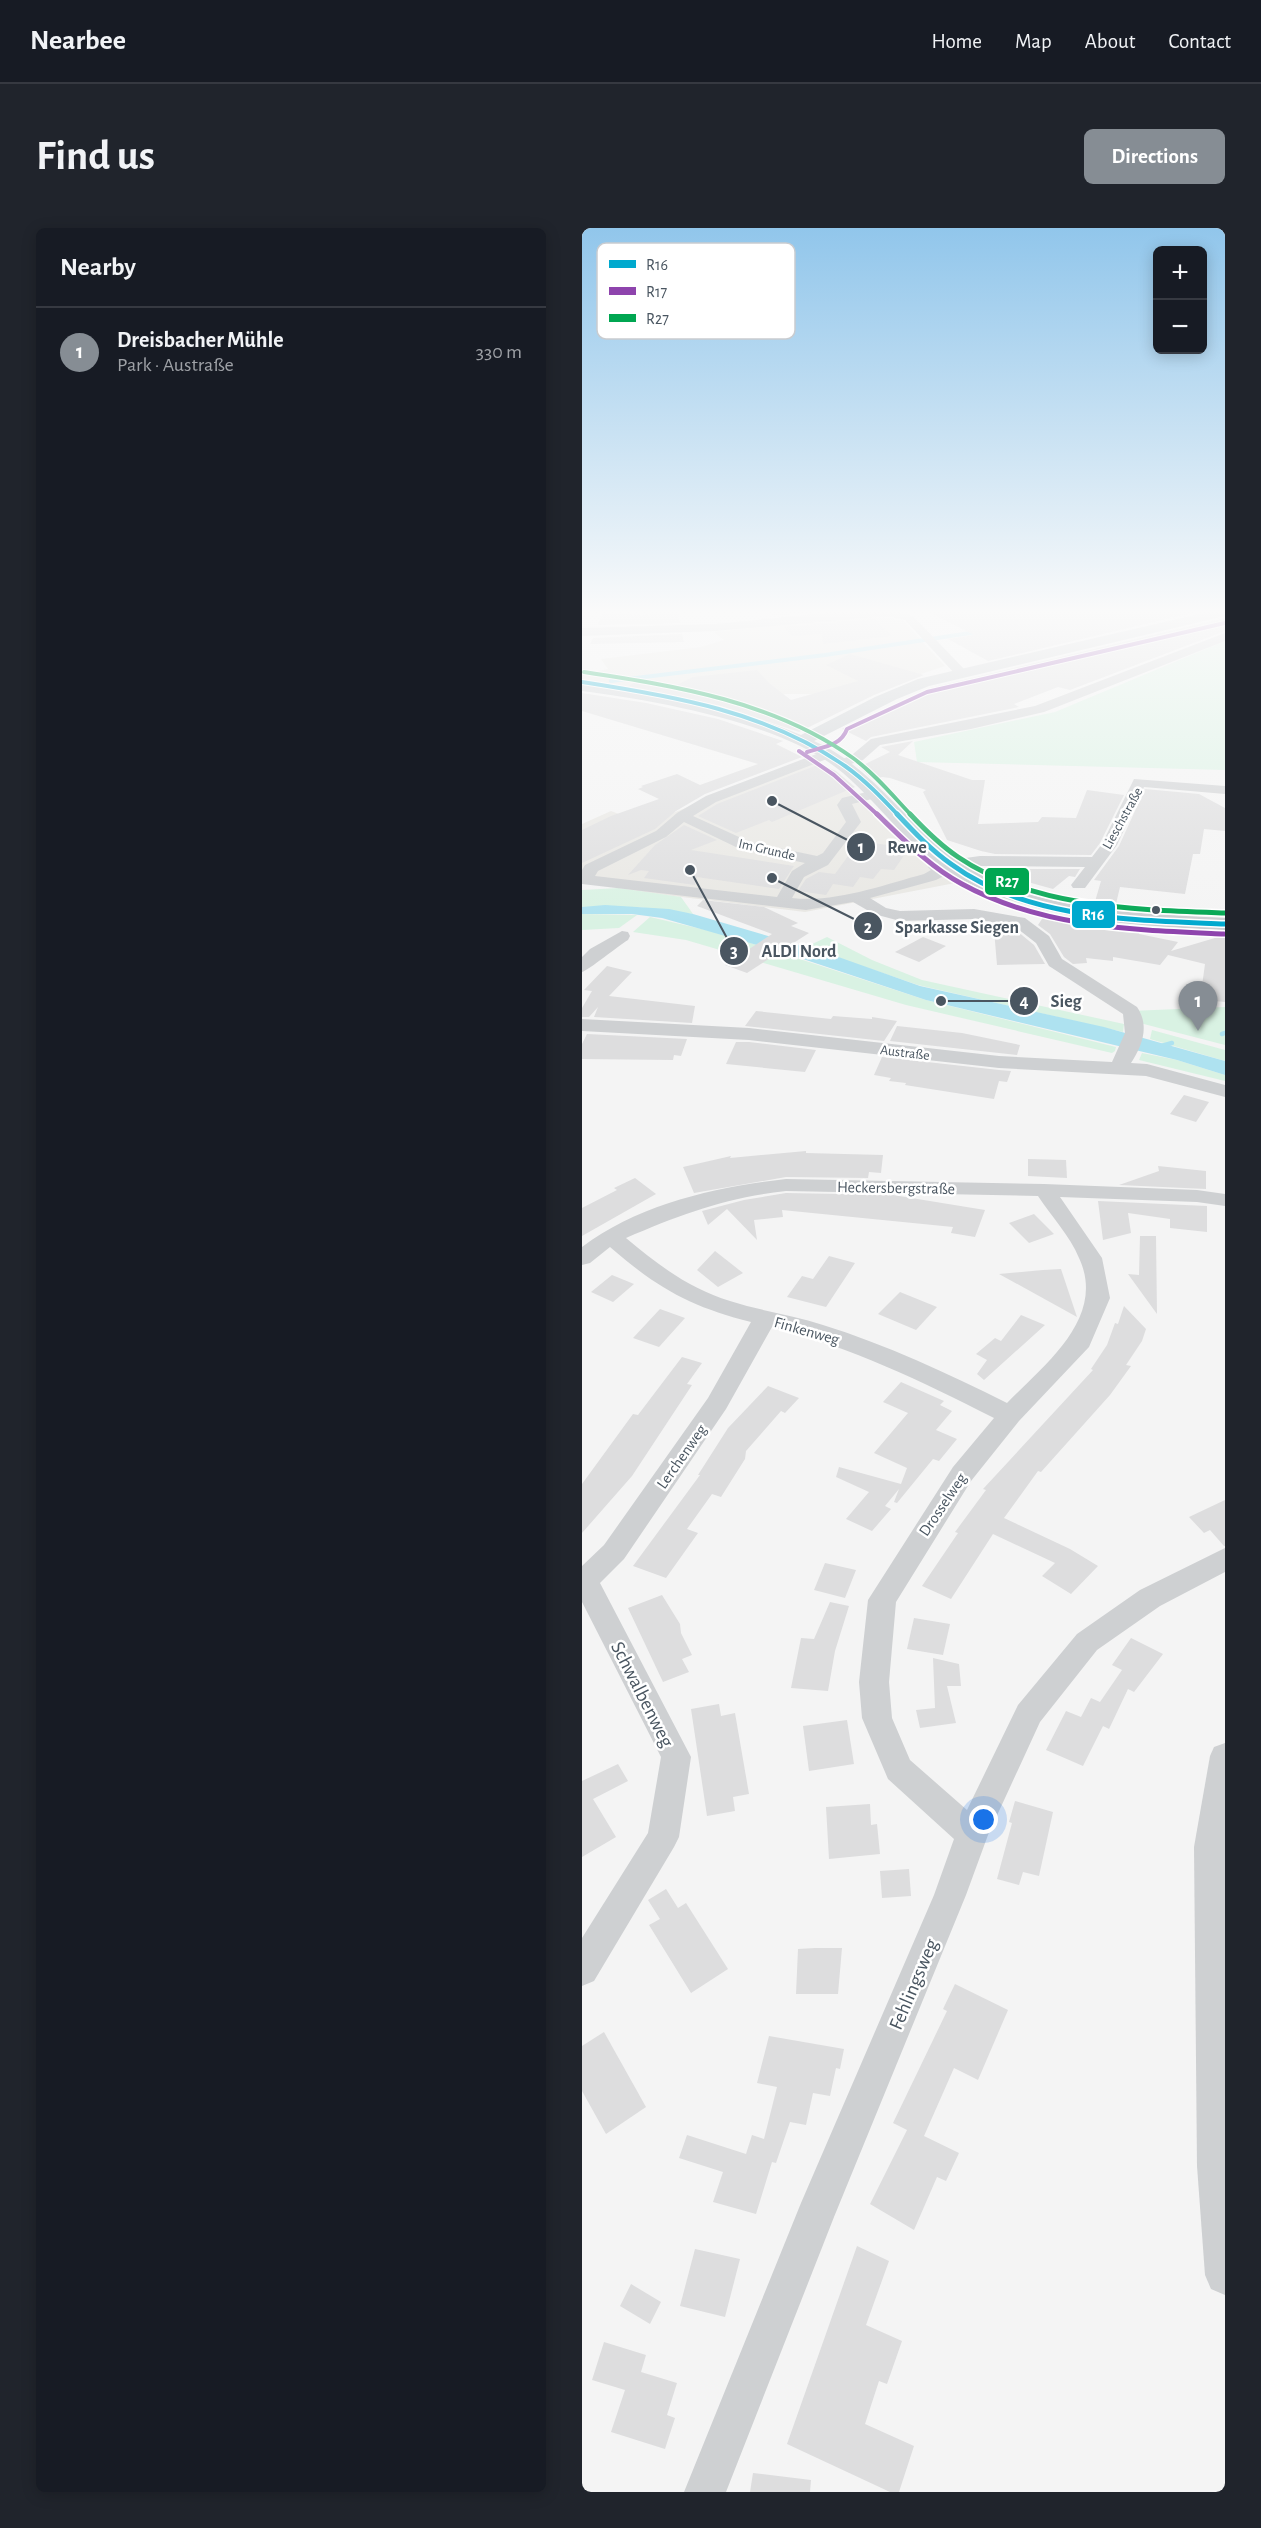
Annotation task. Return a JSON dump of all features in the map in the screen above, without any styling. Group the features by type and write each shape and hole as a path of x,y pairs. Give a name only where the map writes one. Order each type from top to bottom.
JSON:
{"main road":[{"path":"724,714 804,742 834,759 875,794 934,852 952,866 995,888 1061,908 1098,915 1225,924"},
{"path":"768,728 829,725 851,714"},
{"path":"804,742 829,735 836,729 829,725"}],"street":[{"path":"584,879 591,868 661,834 682,816 711,799 834,759 858,757 876,742 1019,714"},
{"name":"Lieschstraße","path":"1079,885 1109,845 1139,782 1225,790"},
{"name":"Im Grunde","path":"781,903 798,874 822,862 854,822 844,805 847,801 875,794"},
{"name":"Im Grunde","path":"682,816 745,846 822,862"},
{"name":"Lieschstraße","path":"584,879 806,905 856,897 930,877 952,866 980,861 1094,862"},
{"path":"856,897 880,911 900,916 974,914 1018,922 1043,940 1055,962 1124,1004 1136,1022 1136,1030 1122,1061"},
{"path":"582,967 596,953 622,936"},
{"name":"Austraße","path":"582,1025 749,1034 999,1062 1122,1061 1225,1091"},
{"name":"Heckersbergstraße","path":"582,1258 611,1236 683,1206 742,1190 786,1185 1044,1190 1197,1196 1225,1200"},
{"name":"Drosselweg","path":"972,1834 899,1769 877,1719 874,1682 882,1600 962,1474 1010,1415 1081,1341 1099,1298 1090,1258 1044,1190"},
{"name":"Finkenweg","path":"611,1236 648,1268 676,1287 722,1307 814,1330 906,1363 1010,1415"},
{"name":"Lerchenweg","path":"583,1582 614,1552 717,1403 765,1318"},
{"name":"Fehlingsweg","path":"705,2492 815,2217 950,1895 972,1834 1029,1714 1087,1642 1150,1598 1225,1559"},
{"name":"Schwalbenweg","path":"582,1969 663,1838 676,1758 583,1582"},
{"path":"1225,1756 1210,1846 1216,2166 1225,2276"}],"shaded area":[{"path":"812,758 843,779 955,883 805,912 649,893 582,881 582,824 611,811 645,824"}],"green space":[{"path":"1047,714 1225,714 1225,770 917,762 914,742"},
{"path":"619,888 681,897 693,914 638,907 582,907 582,890"},
{"path":"582,914 637,915 619,928 582,930"},
{"path":"650,917 723,934 926,1000 1116,1047 1115,1051 1112,1053 906,1005 686,940 633,932"},
{"path":"827,937 872,960 922,980 1124,1024 1123,1032 918,985 806,947"},
{"path":"1225,1007 1225,1045 1136,1022 1131,1011"},
{"path":"1152,1030 1225,1050 1225,1061 1150,1039"},
{"path":"1142,1053 1177,1060 1225,1075 1225,1081 1139,1060"}],"water":[{"path":"605,905 669,909 693,914 830,954 920,986 1104,1027 1225,1061 1225,1075 1177,1060 926,1000 782,952 662,918 632,914 582,914 582,907"}],"building":[{"path":"591,714 694,714 718,719 783,741 776,744 802,757 705,794 676,811 655,829 582,863 582,830 611,816 659,799 638,789 643,787 641,786 677,774 700,785 758,764"},
{"path":"744,714 836,714 799,732"},
{"path":"875,714 986,714 871,737 866,741 842,729"},
{"path":"913,741 898,755 972,780 985,780 978,824 1038,822 1042,817 1076,818 1087,790 1124,795 1100,843 1091,855 995,854 981,851 947,840 923,792 926,790 890,778 882,777 874,780 859,767 890,752 881,747"},
{"path":"820,764 836,771 855,787 772,822 769,820 736,833 698,816 717,804"},
{"path":"1145,789 1199,794 1225,808 1225,831 1204,829 1200,854 1193,854 1185,894 1120,887 1115,908 1094,905 1101,881 1094,880 1119,846"},
{"path":"684,825 717,840 691,850 794,866 779,889 697,877 695,885 644,878 649,871 641,870 628,875 655,845"},
{"path":"859,841 909,848 894,870 881,869 873,879 860,877 853,887 833,884 826,895 798,891 806,879 819,872 835,874"},
{"path":"1012,869 1080,869 1075,877 1069,876 1053,889 1003,875"},
{"path":"703,900 764,907 798,923 791,926 809,933 747,973 725,965 772,934 697,906"},
{"path":"1044,916 1111,924 1109,929 1139,932 1139,934 1178,942 1171,951 1225,935 1225,1002 1203,1000 1204,995 1201,993 1205,964 1168,955 1160,965 1113,957 1113,961 1086,958 1087,963 1073,964 1064,957 1050,934 1038,925"},
{"path":"994,930 1017,931 1034,945 1045,964 997,965"},
{"path":"923,937 946,946 919,962 895,952"},
{"path":"607,966 632,972 609,996 695,1006 692,1023 594,1017 598,1007 589,1017 582,1017 582,1008 592,991 584,990"},
{"path":"756,1011 831,1019 833,1016 872,1019 872,1017 897,1021 884,1041 745,1026"},
{"path":"897,1026 962,1033 1020,1045 1017,1055 890,1041"},
{"path":"587,1034 687,1039 681,1056 674,1055 673,1060 582,1059 582,1044"},
{"path":"736,1042 816,1050 805,1072 726,1064"},
{"path":"882,1057 1011,1071 1007,1082 999,1081 994,1099 889,1081 891,1078 874,1075"},
{"path":"1184,1095 1209,1102 1196,1122 1170,1114"},
{"path":"806,1151 806,1153 883,1155 881,1173 869,1172 868,1178 786,1177 694,1193 683,1167 731,1156 730,1158"},
{"path":"1028,1159 1066,1160 1067,1178 1028,1176"},
{"path":"1158,1166 1206,1171 1206,1189 1119,1185 1159,1171"},
{"path":"635,1178 656,1194 582,1236 582,1208"},
{"path":"786,1193 893,1195 985,1210 975,1237 951,1233 953,1227 782,1210 783,1217 754,1220 757,1240 727,1209 708,1225 702,1211 744,1200"},
{"path":"1098,1201 1207,1206 1207,1232 1170,1228 1170,1219 1128,1213 1131,1233 1103,1240"},
{"path":"1034,1214 1054,1234 1029,1243 1009,1223"},
{"path":"1140,1236 1156,1236 1157,1314 1128,1274 1139,1275"},
{"path":"715,1251 743,1273 718,1287 697,1270"},
{"path":"829,1256 855,1263 826,1307 787,1297 802,1276 813,1279"},
{"path":"1061,1269 1077,1317 999,1274 1043,1270"},
{"path":"612,1275 634,1284 613,1302 591,1292"},
{"path":"900,1292 937,1307 916,1330 878,1314"},
{"path":"1124,1306 1146,1329 1142,1341 1126,1365 1131,1366 1110,1395 1041,1472 1038,1471 1004,1518 1070,1549 1098,1566 1071,1594 1042,1576 1055,1563 993,1534 951,1599 922,1586 958,1533 955,1532 986,1490 983,1489 1093,1370 1091,1369 1107,1345 1115,1323 1118,1324"},
{"path":"660,1309 685,1318 659,1347 633,1338"},
{"path":"1021,1315 1045,1325 984,1380 977,1374 987,1360 976,1354 995,1338 1001,1341"},
{"path":"682,1357 702,1363 687,1384 692,1385 632,1476 582,1533 582,1484 633,1414 638,1415"},
{"path":"901,1382 944,1401 940,1405 952,1411 936,1430 957,1439 939,1461 933,1459 897,1503 894,1502 899,1489 885,1506 891,1509 872,1531 846,1519 869,1492 836,1477 839,1467 901,1484 907,1468 874,1453 908,1413 883,1402"},
{"path":"768,1386 799,1398 785,1413 781,1411 746,1451 745,1459 721,1497 712,1494 687,1529 698,1533 666,1578 633,1566 700,1475 698,1475 728,1428"},
{"path":"1225,1500 1224,1546 1210,1530 1204,1533 1189,1517"},
{"path":"825,1563 856,1570 845,1598 814,1590"},
{"path":"662,1595 680,1624 681,1633 692,1655 682,1659 689,1672 663,1682 628,1608"},
{"path":"830,1602 849,1606 835,1651 828,1691 791,1688 801,1638 814,1639"},
{"path":"914,1618 950,1624 943,1655 907,1649"},
{"path":"1131,1638 1163,1654 1134,1692 1128,1689 1109,1729 1103,1726 1083,1766 1046,1750 1066,1711 1081,1717 1091,1698 1100,1702 1122,1670 1112,1665"},
{"path":"933,1658 959,1664 961,1686 947,1686 956,1723 920,1728 916,1710 935,1708"},
{"path":"719,1704 721,1716 735,1713 749,1794 733,1797 735,1811 707,1816 691,1709"},
{"path":"847,1720 854,1764 809,1771 803,1726"},
{"path":"618,1764 628,1781 593,1799 616,1837 582,1857 582,1781"},
{"path":"1015,1801 1053,1812 1039,1876 1023,1872 1019,1885 997,1879 1012,1823 1009,1822"},
{"path":"870,1804 871,1825 877,1824 880,1854 829,1859 826,1807"},
{"path":"909,1869 911,1896 882,1898 880,1871"},
{"path":"666,1889 678,1908 686,1903 728,1969 691,1993 649,1925 660,1919 648,1900"},
{"path":"842,1948 838,1994 796,1994 798,1949"},
{"path":"955,1984 1008,2010 978,2080 954,2068 924,2136 959,2153 946,2181 937,2177 914,2230 870,2204 907,2130 893,2123 947,2011 943,2009"},
{"path":"604,2032 646,2107 606,2134 582,2091 582,2046"},
{"path":"769,2036 844,2049 840,2069 836,2068 830,2096 813,2093 806,2125 790,2122 776,2163 772,2162 756,2214 713,2202 723,2172 679,2158 687,2135 746,2154 752,2135 764,2139 777,2087 757,2083"},
{"path":"857,2246 889,2261 866,2325 902,2341 887,2384 879,2381 865,2424 914,2446 899,2492 890,2492 787,2444"},
{"path":"695,2249 740,2259 725,2317 680,2306"},
{"path":"631,2284 661,2302 650,2324 620,2306"},
{"path":"604,2342 646,2355 641,2372 677,2383 667,2415 675,2418 665,2449 611,2432 625,2390 592,2380"},
{"path":"753,2473 811,2480 810,2492 750,2492"}],"waterway":[{"path":"1158,1047 1172,1043"}],"transit line":[{"name":"R16","path":"735,714 788,733 847,767 951,865 999,890 1029,901 1094,914 1160,921 1225,924"},
{"name":"R27","path":"769,714 826,740 854,759 870,772 942,845 976,868 1036,891 1098,904 1225,913"},
{"name":"R17","path":"807,752 834,744 844,737 847,729 878,714"},
{"name":"R17","path":"799,751 834,775 928,861 960,883 994,900 1031,912 1108,927 1224,934"}],"place":[{"name":"Rewe","path":"772,801"},
{"name":"ALDI Nord","path":"690,870"},
{"name":"Sparkasse Siegen","path":"772,878"},
{"name":"Sieg","path":"941,1001"},
{"name":"Dreisbacher Mühle","path":"1198,1031"}]}
